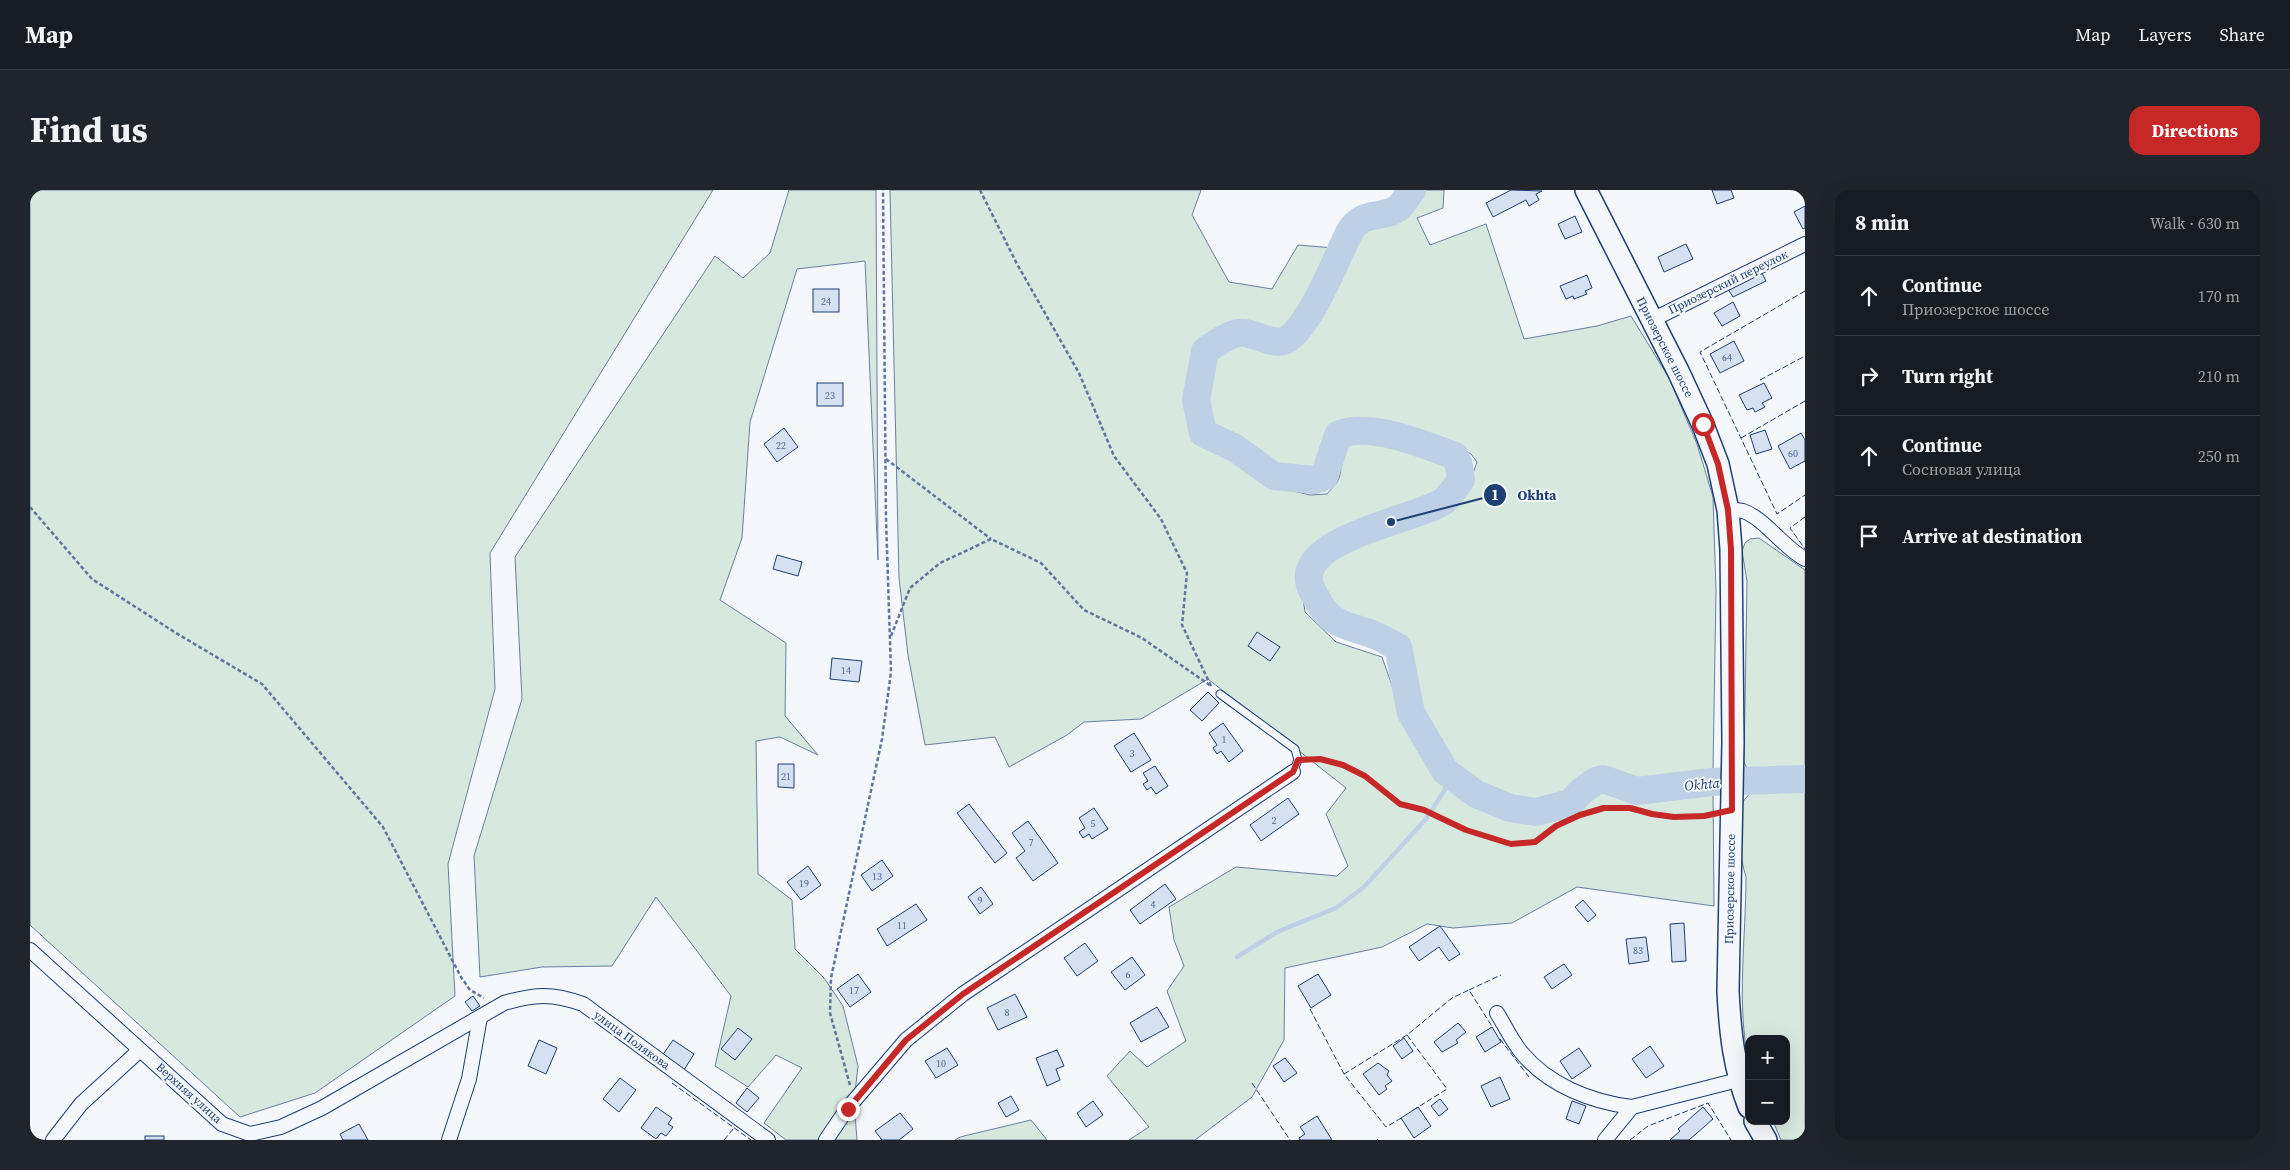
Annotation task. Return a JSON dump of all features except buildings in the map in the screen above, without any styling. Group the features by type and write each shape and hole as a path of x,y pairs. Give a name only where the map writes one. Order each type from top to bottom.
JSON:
{"main road":[{"name":"Приозерское шоссе","path":"1586,190 1680,373 1718,464 1728,510 1733,632 1733,742 1728,991 1730,1032 1738,1080 1745,1097"},
{"path":"1757,1125 1766,1140"}],"street":[{"name":"Приозерский переулок","path":"1652,320 1805,244"},
{"path":"1728,510 1744,511 1762,523 1792,552 1805,559"},
{"path":"826,1140 854,1101 906,1040 963,994 1296,766"},
{"name":"Верхняя улица","path":"30,950 222,1124 250,1134 281,1127 322,1108 480,1017"},
{"name":"улица Полякова","path":"480,1017 504,1003 531,995 566,998 582,1004 768,1140"},
{"path":"1497,1013 1521,1052 1552,1081 1607,1104 1632,1107 1738,1080"},
{"path":"449,1140 469,1079 480,1017"},
{"path":"53,1140 81,1104 140,1050"},
{"path":"1605,1140 1632,1107"}],"lane":[{"path":"1220,694 1295,749 1296,766"}],"path":[{"path":"854,1101 830,1014 831,978 882,739 891,672 883,190"},
{"path":"980,190 1016,264 1079,373 1114,456 1161,519 1186,572 1182,625 1211,686"},
{"path":"886,459 991,539 1040,563 1084,610 1142,638 1220,694"},
{"path":"30,507 92,579 176,633 262,684 384,827 470,990 486,999 504,1003"},
{"path":"890,637 910,588 940,563 991,539"},
{"path":"1296,766 1320,759 1343,765 1365,776 1400,804 1424,810 1466,830 1511,844 1535,842 1556,826 1572,818 1604,808 1630,808 1674,817 1704,816 1732,810"}],"shaded area":[{"path":"30,190 713,190 490,553 495,689 448,864 455,996 315,1093 240,1117 30,925"},
{"path":"789,190 876,190 878,560 865,261 797,269 750,422 742,538 720,600 786,643 785,716 818,755 780,737 756,741 758,874 792,900 795,949 824,978 843,1006 858,1066 854,1101 857,1140 786,1140 764,1123 802,1068 776,1055 748,1087 715,1066 731,996 656,897 612,966 542,967 480,977 474,856 522,699 515,557 715,256 743,278 770,253"},
{"path":"890,190 1201,190 1192,215 1229,282 1272,289 1298,245 1334,248 1303,308 1287,331 1270,332 1228,325 1200,346 1190,402 1197,440 1229,455 1272,486 1310,495 1327,494 1334,486 1340,474 1345,449 1347,445 1354,442 1365,441 1396,447 1448,464 1450,470 1445,486 1432,498 1314,544 1299,572 1305,612 1336,642 1382,657 1403,717 1437,775 1471,803 1505,817 1536,820 1570,812 1603,791 1631,799 1713,791 1714,906 1577,887 1512,923 1453,928 1427,924 1382,947 1285,968 1284,1040 1252,1097 1195,1140 1129,1140 1149,1127 1107,1076 1130,1051 1147,1067 1186,1041 1167,991 1184,966 1174,940 1169,907 1236,867 1337,876 1348,866 1326,814 1346,788 1208,679 1141,719 1084,722 1067,735 1009,767 995,737 925,745 908,655 899,578"},
{"path":"1420,190 1444,190 1443,208 1417,218 1430,245 1486,224 1524,339 1597,326 1631,316 1669,378 1697,444 1713,497 1716,591 1713,770 1634,781 1606,769 1594,774 1572,791 1537,802 1506,799 1479,789 1450,761 1442,739 1427,725 1406,642 1392,631 1343,614 1327,601 1317,571 1322,560 1353,544 1453,508 1468,487 1477,462 1471,454 1453,443 1367,419 1342,420 1333,426 1320,466 1310,470 1293,472 1269,462 1241,440 1223,435 1212,426 1203,394 1213,355 1221,348 1234,343 1244,343 1274,353 1285,351 1292,347 1308,330 1345,265 1356,235 1369,223 1399,215"},
{"path":"1759,538 1805,570 1805,770 1748,771 1744,762 1747,581 1742,551 1745,543 1750,539"},
{"path":"1805,789 1805,1140 1781,1140 1775,1125 1790,1125 1790,1035 1745,1035 1745,1042 1742,995 1746,876 1741,851 1740,829 1743,802 1753,790"},
{"path":"1031,1120 1047,1140 955,1140 960,1137"}],"waterway":[{"name":"Okhta","path":"1412,190 1404,202 1392,212 1366,218 1354,226 1313,307 1295,333 1280,342 1250,334 1238,333 1224,338 1205,351 1196,400 1203,433 1235,448 1274,476 1314,480 1324,477 1338,435 1351,431 1365,431 1396,436 1455,456 1459,465 1461,480 1444,501 1430,508 1358,533 1336,544 1318,557 1309,572 1312,590 1329,616 1342,624 1370,633 1398,647 1411,713 1445,771 1476,794 1510,808 1536,812 1570,803 1583,790 1596,781 1603,779 1637,791 1711,782 1805,779"},
{"path":"1237,957 1277,932 1336,908 1364,887 1426,819 1453,777"}],"fence":[{"path":"1805,291 1700,352 1777,514 1805,495"},
{"path":"1760,380 1805,356"},
{"path":"1741,438 1805,401"},
{"path":"1805,517 1790,528 1805,549"},
{"path":"1469,990 1501,975"},
{"path":"1344,1074 1407,1035 1452,998 1469,990 1493,1028"},
{"path":"1310,1009 1344,1074 1386,1127 1403,1117"},
{"path":"1407,1035 1447,1089 1415,1109"},
{"path":"1500,1039 1529,1077"},
{"path":"672,1083 751,1140"},
{"path":"1252,1083 1290,1140"},
{"path":"1630,1140 1648,1126 1708,1103 1731,1140"},
{"path":"724,1140 734,1128"}],"place":[{"name":"Okhta","path":"1391,522"}],"route":[{"path":"848,1109 906,1040 963,994 1293,772 1298,760 1320,759 1343,765 1365,776 1400,804 1424,810 1466,830 1511,844 1535,842 1556,826 1580,815 1604,808 1630,808 1674,817 1704,816 1732,810 1733,632 1731,549 1728,510 1718,464 1703,424"}]}
